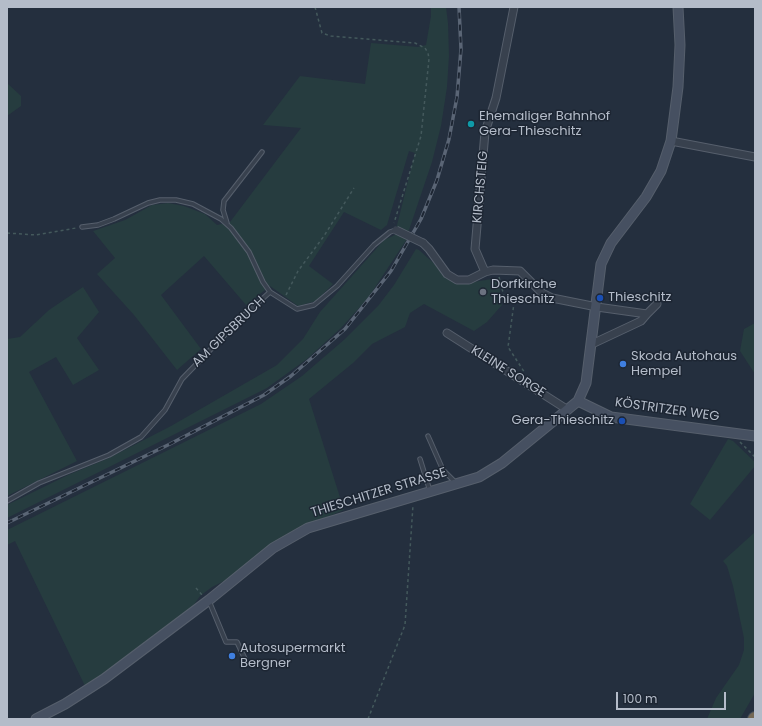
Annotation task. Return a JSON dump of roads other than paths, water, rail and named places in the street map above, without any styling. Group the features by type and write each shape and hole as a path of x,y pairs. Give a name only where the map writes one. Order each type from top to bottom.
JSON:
{"main road":[{"name":"THIESCHITZER STRASSE","path":"36,719 72,700 142,652 273,548 308,528 479,477 502,463 578,401 586,383 597,307 601,264 611,243 646,197 661,171 671,141 678,87 680,45 678,7"},
{"name":"KÖSTRITZER WEG","path":"578,401 612,417 755,436"}],"street":[{"name":"KIRCHSTEIG","path":"485,272 475,249 485,132 496,98 514,7"},
{"path":"671,141 755,157"},
{"path":"395,231 423,244 429,249 447,274 457,280 469,280 485,272 493,270 520,271 542,293 552,298 597,307 647,314"},
{"path":"592,344 641,321 657,304"},
{"name":"KLEINE SORGE","path":"447,333 568,410"}],"lane":[{"path":"227,224 223,210 224,200 262,152"},
{"path":"82,227 98,225 148,203 160,200 176,200 193,204 206,210 227,224 239,237 249,252 263,282 270,292"},
{"name":"AM GIPSBRUCH","path":"7,501 39,483 109,455 141,437 165,410 182,379 242,317 270,292 297,309 314,305 337,286 374,245 390,232 395,231"},
{"path":"428,436 442,470 457,484"},
{"path":"420,459 430,492"},
{"path":"208,601 226,642 237,642 246,661"}],"railway":[{"path":"7,523 170,444 264,395 291,376 345,329 391,271 421,219 437,180 449,139 457,97 461,49 459,7"}],"place":[{"name":"Ehemaliger Bahnhof Gera-Thieschitz","path":"471,124"},
{"name":"Dorfkirche Thieschitz","path":"483,292"},
{"name":"Thieschitz","path":"600,298"},
{"name":"Skoda Autohaus Hempel","path":"623,364"},
{"name":"Gera-Thieschitz","path":"622,421"},
{"name":"Autosupermarkt Bergner","path":"232,656"}]}
